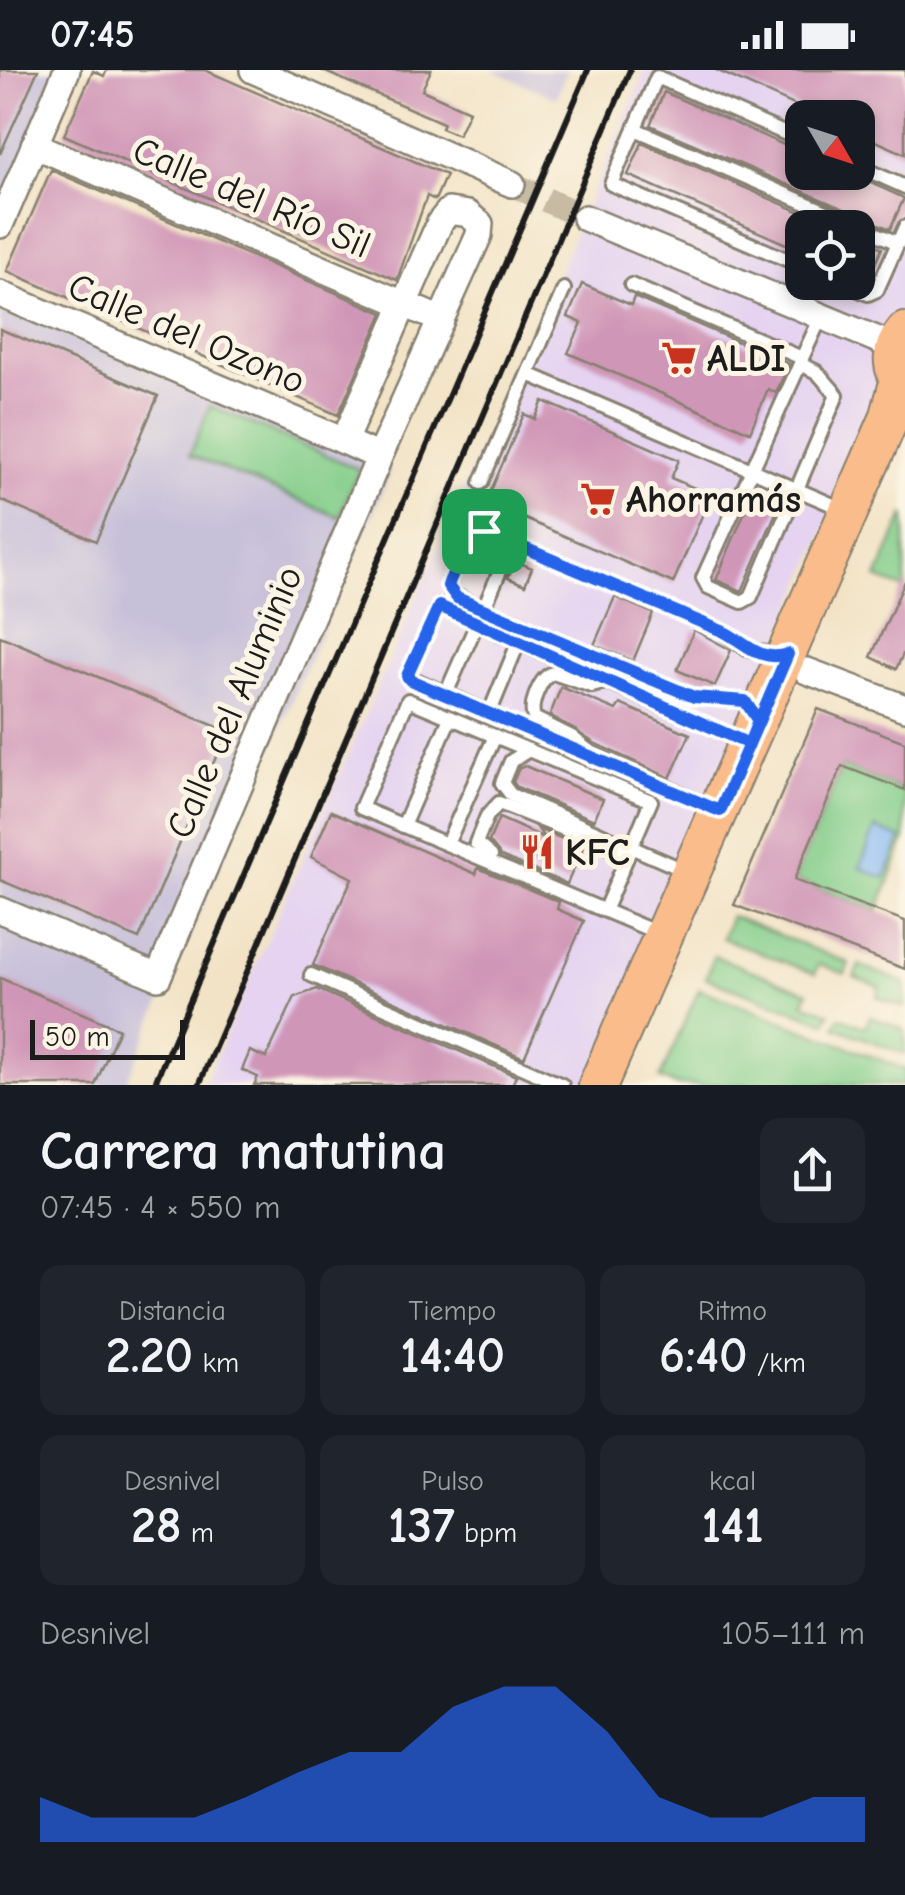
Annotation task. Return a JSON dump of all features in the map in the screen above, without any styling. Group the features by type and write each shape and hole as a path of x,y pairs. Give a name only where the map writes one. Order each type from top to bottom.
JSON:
{"main road":[{"path":"626,1085 797,662 849,512 889,419 901,360"},
{"path":"598,1085 754,732 797,662 905,446"}],"street":[{"path":"0,226 67,70"},
{"path":"254,70 512,184"},
{"name":"Calle del Río Sil","path":"34,144 441,320"},
{"name":"Calle del Aluminio","path":"0,910 158,977 379,457 479,235 480,224 468,214 449,211 440,222 344,441"},
{"path":"586,218 822,316 901,360"},
{"name":"Calle del Ozono","path":"0,294 344,441"},
{"path":"344,441 379,457"},
{"path":"797,662 905,708"}],"lane":[{"path":"785,134 657,77 611,184 785,259"},
{"path":"635,129 898,243"},
{"path":"875,174 905,187"},
{"path":"875,291 905,227"},
{"path":"632,285 801,361 837,395 752,597 742,602 708,588 703,578 801,361 822,316"},
{"path":"481,482 564,289"},
{"path":"528,374 849,512"},
{"path":"754,732 607,682 520,641 480,617 451,593 450,580 475,532 512,543 722,631 747,650 797,662"},
{"path":"446,696 512,543"},
{"path":"720,811 407,676 434,610 439,606 480,617 694,697 745,701 754,732"},
{"path":"489,714 520,641"},
{"path":"591,753 572,737 534,718 531,709 548,673 592,686 607,682"},
{"path":"605,909 650,801 408,700 361,808 664,936"},
{"path":"404,826 450,718"},
{"path":"447,844 495,736"},
{"path":"529,750 510,762 503,788 628,853"},
{"path":"556,892 536,876 479,850 476,843 492,808 507,804 611,848 692,873"},
{"path":"311,975 562,1085"}],"shaded area":[{"path":"0,70 67,70 0,225"},
{"path":"492,70 567,70 556,98"},
{"path":"646,70 905,70 905,332 598,1085 204,1085"},
{"path":"0,294 391,471 125,1085 0,1085"}],"green space":[{"path":"210,406 359,469 339,517 190,455"},
{"path":"905,513 905,589 877,578"},
{"path":"842,766 905,790 905,838 878,911 794,880"},
{"path":"731,916 849,963 845,974 819,964 815,974 722,938"},
{"path":"714,956 808,992 804,1003 830,1013 826,1023 706,978"},
{"path":"859,965 905,983 905,1008 877,997 880,987 854,977"},
{"path":"699,989 905,1069 905,1085 676,1085 660,1078"},
{"path":"870,1016 905,1030 905,1054 835,1027 840,1017 865,1027"}],"water":[{"path":"875,828 901,838 885,878 860,868"}],"building":[{"path":"0,70 38,70 0,154"},
{"path":"107,70 205,70 446,175 435,200 427,196 397,280 64,135 93,71 104,76"},
{"path":"321,70 431,70 422,90 469,111 458,135 441,128 443,123"},
{"path":"716,70 905,70 905,154 875,141 875,100 785,101"},
{"path":"664,92 785,145 785,184 650,125"},
{"path":"642,143 796,210 785,210 785,244 628,175"},
{"path":"51,170 383,313 338,415 7,271"},
{"path":"875,185 904,198 890,229 875,222 875,210 846,210 800,190 875,190"},
{"path":"875,244 882,248 875,264"},
{"name":"ALDI","path":"582,284 631,305 634,297 789,364 776,393 768,389 750,432 568,353 582,323 568,317"},
{"path":"0,329 158,396 96,541 0,500"},
{"name":"Ahorramás","path":"543,401 679,460 671,478 711,495 673,583 486,502 524,414 535,419"},
{"path":"751,497 778,508 742,591 716,580"},
{"path":"477,545 497,553 489,570 469,562"},
{"path":"515,561 532,568 525,585 508,578"},
{"path":"905,581 905,650 896,669 871,657"},
{"path":"615,597 653,613 633,661 594,645"},
{"path":"694,630 731,650 715,686 677,670"},
{"path":"0,636 227,731 139,939 0,880"},
{"path":"561,687 616,710 620,704 690,734 670,778 596,744 550,715"},
{"path":"818,709 905,742 905,790 842,766 794,880 905,921 905,969 734,905"},
{"path":"525,766 603,799 594,820 517,787 513,782 519,768"},
{"path":"331,811 476,874 478,868 559,902 557,909 584,921 524,1058 313,965 352,878 311,857"},
{"name":"KFC","path":"499,818 544,838 538,829 583,847 567,884 501,856 489,841"},
{"path":"0,978 119,1029 95,1085 0,1085"},
{"path":"317,989 516,1076 512,1085 254,1085 258,1077 242,1070 250,1051 266,1058 295,997"}],"tunnel":[{"path":"512,184 585,218"}],"railway":[{"path":"154,1085 588,70"},
{"path":"199,1085 630,70"}],"place":[{"name":"ALDI","path":"679,358"},
{"name":"Ahorramás","path":"598,499"},
{"name":"KFC","path":"537,852"}],"route":[{"path":"484,531 722,631 747,650 764,656 788,654 720,811 591,753 567,748 410,680 407,676 439,606 749,744 758,721 745,701 694,697 457,598 448,586 450,580 470,537 484,531"}]}
